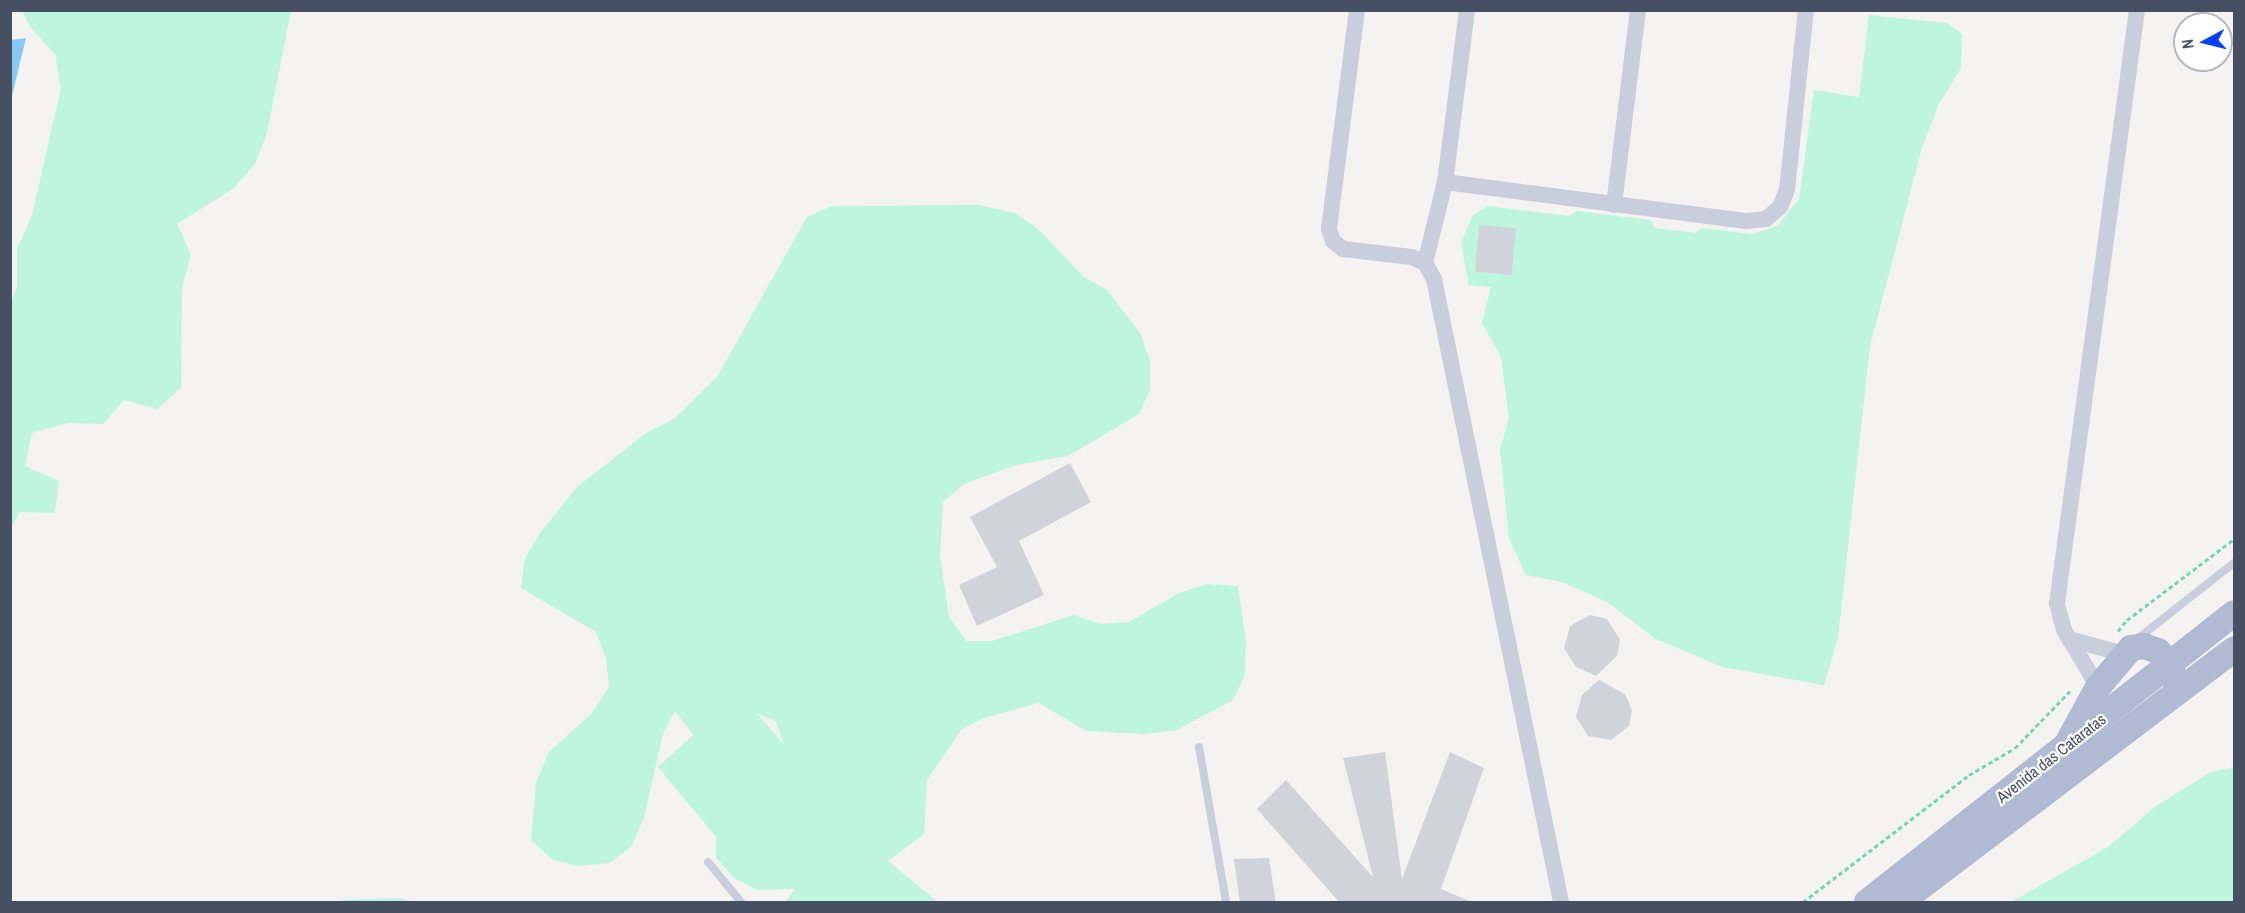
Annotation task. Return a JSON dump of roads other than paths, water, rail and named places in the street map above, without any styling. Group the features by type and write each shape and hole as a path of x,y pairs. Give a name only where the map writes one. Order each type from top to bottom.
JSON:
{"main road":[{"name":"Avenida das Cataratas","path":"1867,903 2235,614"},
{"path":"2066,746 2093,678 2120,650 2151,648 2170,663 2174,678 2169,698"},
{"name":"Avenida das Cataratas","path":"1901,903 2235,649"}],"street":[{"path":"1357,10 1329,229 1333,241 1343,249 1412,257 1425,262"},
{"path":"1467,10 1445,182 1425,262 1438,299 1561,903"},
{"path":"1614,205 1638,10"},
{"path":"1445,182 1747,222 1774,214 1787,190 1806,10"},
{"path":"2093,678 2069,639 2057,603 2138,10"},
{"path":"2069,639 2120,650"}],"lane":[{"path":"2120,650 2235,563"},
{"path":"1199,747 1226,903"},
{"path":"708,862 741,903"}],"water":[{"path":"26,38 11,100 11,40"}]}
